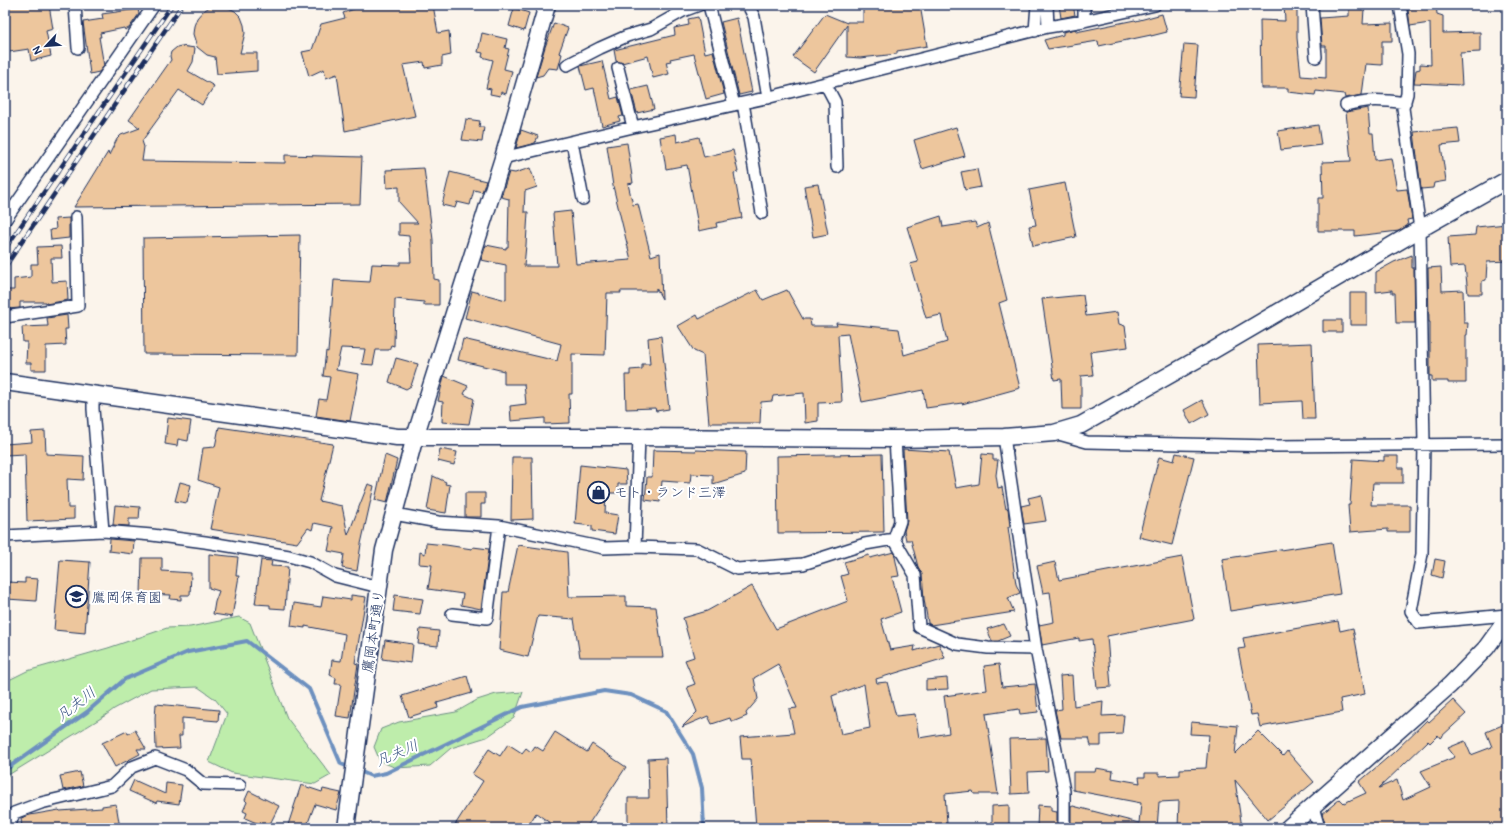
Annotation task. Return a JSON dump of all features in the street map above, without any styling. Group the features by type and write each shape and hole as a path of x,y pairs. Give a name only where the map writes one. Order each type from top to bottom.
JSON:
{"street":[{"path":"75,5 78,48"},
{"path":"5,220 154,5"},
{"name":"鷹岡本町通り","path":"346,828 384,550 415,437 503,158 547,5"},
{"path":"567,65 627,36 651,29 699,5"},
{"path":"709,5 738,104 762,213"},
{"path":"748,5 754,17 768,98"},
{"path":"1036,31 1037,5"},
{"path":"1047,5 1048,27"},
{"path":"1084,5 1084,21"},
{"path":"503,158 633,127 768,98 1048,27 1084,21 1118,9 1155,5"},
{"path":"1312,5 1316,57"},
{"path":"1400,5 1408,54 1407,94 1404,102 1404,108 1420,229 1424,444 1422,554 1411,611 1419,623 1507,615"},
{"path":"618,68 633,127"},
{"path":"825,83 835,102 837,167"},
{"path":"1346,105 1370,100 1404,102"},
{"path":"572,142 583,199"},
{"path":"5,382 396,437 895,438 1004,437 1054,433 1087,421 1212,351 1420,229 1507,180"},
{"path":"5,317 78,306 76,217"},
{"path":"93,394 103,531"},
{"path":"1054,433 1087,442 1275,446 1507,444"},
{"path":"635,547 639,437"},
{"path":"1004,437 1036,649 1064,791 1064,828"},
{"path":"895,438 900,521 894,539 915,574 920,627 957,644 988,648 1036,649"},
{"path":"394,514 438,522 499,526 604,548 635,547 697,549 737,569 803,564 865,544 894,539"},
{"path":"452,614 487,618 499,526"},
{"path":"5,536 103,531 152,535 289,556 310,562 335,576 379,586"},
{"path":"1288,828 1450,684 1486,648 1507,619"},
{"path":"9,828 14,813 41,803 112,786 132,767 155,758 186,770 203,784 240,785"},
{"path":"1313,807 1319,828"}],"green space":[{"path":"239,617 250,623 287,718 331,775 315,784 232,773 209,762 227,714 215,699 198,687 151,689 114,709 5,777 5,682 27,671 108,648 167,628 190,627"},
{"path":"523,692 514,718 487,737 451,748 430,766 396,768 380,761 374,747 381,729 399,722 456,712 477,700 496,694"}],"building":[{"path":"5,5 49,5 53,29 46,31 51,56 31,61 29,49 9,52 5,27"},
{"path":"365,5 433,5 438,33 449,31 451,55 442,57 442,65 425,68 424,62 403,65 415,116 345,131 337,74 326,78 324,69 309,76 302,52 312,50 321,24 345,18 343,13"},
{"path":"863,5 920,5 927,46 897,51 897,54 860,58 847,57 847,25 814,72 793,57 825,14 847,23 863,22"},
{"path":"1059,5 1073,5 1075,15 1061,18"},
{"path":"1284,5 1297,5 1297,38 1301,76 1326,78 1326,46 1322,46 1320,18 1349,16 1349,8 1364,9 1363,24 1392,23 1392,41 1382,41 1382,65 1366,64 1362,95 1345,98 1344,94 1316,91 1315,95 1288,92 1288,88 1261,88 1260,20 1285,21"},
{"path":"1410,5 1436,5 1437,14 1443,16 1443,33 1480,32 1480,52 1460,53 1462,85 1414,83 1416,70 1420,69 1420,64 1431,65 1430,23 1410,26 1408,9 1411,9"},
{"path":"210,7 227,7 235,11 241,17 245,33 240,53 257,53 257,71 217,74 215,57 207,55 197,47 193,34 197,18 203,11"},
{"path":"514,8 529,13 524,31 509,26"},
{"path":"138,9 139,14 129,28 125,30 124,28 100,33 101,37 99,37 104,66 99,72 90,74 83,22 103,19 102,14"},
{"path":"1162,14 1167,32 1151,36 1099,46 1098,41 1048,49 1044,40 1063,35 1063,32 1076,29 1076,32 1136,21"},
{"path":"698,17 705,53 713,51 724,94 706,99 694,54 670,59 671,61 666,62 669,74 653,78 648,56 622,63 616,61 614,50 675,35 674,28 689,25 688,19"},
{"path":"737,18 752,92 739,95 721,22"},
{"path":"554,23 568,28 559,53 562,54 558,69 548,68 543,75 536,77 545,47"},
{"path":"482,33 507,39 505,48 509,49 504,69 512,71 506,94 501,92 500,96 490,94 491,89 486,88 493,60 482,57 483,53 478,52"},
{"path":"1184,44 1198,45 1194,97 1179,96"},
{"path":"181,46 195,48 193,62 188,71 214,86 202,105 179,90 142,141 144,147 142,161 285,163 285,155 362,157 360,204 74,207 108,152 109,155 117,139 121,135 140,128 129,120 171,60 171,52 177,47"},
{"path":"602,61 611,99 618,97 623,116 619,117 620,121 602,126 594,88 586,90 580,66"},
{"path":"648,86 654,109 637,113 631,90"},
{"path":"1368,108 1370,133 1373,133 1375,160 1391,158 1397,190 1407,189 1412,219 1407,220 1408,225 1399,231 1355,236 1355,231 1318,231 1318,198 1323,198 1322,162 1351,161 1346,112"},
{"path":"466,119 480,121 479,127 484,127 482,142 462,140"},
{"path":"1318,125 1321,145 1281,150 1278,131"},
{"path":"956,127 965,156 922,169 914,140"},
{"path":"1458,128 1460,143 1441,145 1446,181 1434,183 1433,188 1421,189 1414,132"},
{"path":"521,130 538,136 535,143 516,148"},
{"path":"676,134 677,142 699,137 704,157 733,150 738,172 734,173 742,218 716,223 717,227 699,231 687,165 666,169 660,137"},
{"path":"627,143 633,183 628,184 633,205 638,204 651,256 660,253 662,299 656,288 656,291 620,291 621,293 607,293 605,355 572,354 572,394 569,394 570,423 545,424 545,418 511,421 510,406 526,404 524,384 504,384 504,371 458,360 463,339 557,361 561,344 465,318 472,291 506,300 506,265 481,260 486,245 506,249 506,247 508,247 509,199 501,197 509,172 515,173 530,168 537,187 525,191 524,212 528,212 524,266 557,266 553,213 571,211 576,264 631,260 613,186 607,146"},
{"path":"424,168 433,240 434,279 439,280 439,305 424,305 424,302 395,299 394,346 391,345 389,350 376,350 373,365 362,364 365,349 341,348 336,370 359,374 350,421 316,416 319,399 326,400 330,377 323,376 326,351 328,352 334,280 370,282 372,264 400,265 400,262 411,262 409,236 399,235 399,223 418,223 399,202 399,187 387,188 386,170"},
{"path":"977,169 981,187 965,190 961,172"},
{"path":"450,172 486,181 482,192 474,190 470,205 457,202 455,208 442,205"},
{"path":"1065,183 1076,237 1033,246 1029,226 1036,225 1029,190"},
{"path":"818,184 828,234 813,237 804,186"},
{"path":"941,216 943,227 975,222 977,228 988,223 1007,300 999,303 1020,388 962,404 926,408 923,390 862,402 848,334 838,335 842,402 818,403 818,421 805,423 804,393 773,396 772,401 761,402 760,423 709,423 703,355 694,351 678,326 697,315 699,319 757,290 763,300 787,290 803,319 810,319 811,326 837,326 836,323 899,329 904,355 947,342 941,315 926,318 910,264 918,262 907,227"},
{"path":"69,218 69,238 51,240 50,230 56,229 55,219"},
{"path":"1507,224 1507,261 1487,262 1486,280 1482,281 1482,294 1468,294 1465,266 1450,267 1448,237 1475,235 1476,227"},
{"path":"300,235 298,355 144,354 143,238"},
{"path":"61,246 62,258 51,258 52,282 67,281 68,300 46,304 46,302 20,302 20,308 6,309 5,290 14,290 14,279 31,277 31,264 38,264 37,247"},
{"path":"1412,255 1412,268 1414,268 1415,323 1396,323 1395,293 1392,293 1392,290 1376,292 1376,272 1394,262"},
{"path":"1441,267 1442,291 1463,290 1464,323 1468,323 1466,335 1466,383 1432,381 1432,376 1430,376 1428,268"},
{"path":"1350,293 1367,293 1367,325 1350,325"},
{"path":"1083,295 1086,316 1117,312 1119,324 1125,326 1128,347 1090,352 1093,375 1081,376 1081,409 1062,409 1061,379 1054,380 1042,299"},
{"path":"67,315 68,329 65,329 66,345 46,346 46,370 31,370 31,363 26,363 27,342 23,342 22,327 48,326 47,318"},
{"path":"1323,320 1342,320 1342,332 1323,332"},
{"path":"661,336 669,409 656,411 655,408 626,409 625,375 630,375 630,370 642,369 642,364 650,364 648,338"},
{"path":"1312,343 1315,419 1303,419 1302,401 1260,403 1258,345"},
{"path":"396,358 418,364 411,386 406,389 389,382"},
{"path":"444,376 468,386 464,394 474,399 469,424 442,422 443,402 438,401"},
{"path":"1202,400 1209,414 1191,424 1184,410"},
{"path":"168,418 191,421 188,441 178,439 177,446 165,444"},
{"path":"219,427 333,444 319,501 342,506 348,535 368,484 374,486 361,544 357,571 342,568 344,554 328,551 333,527 314,523 312,530 308,528 297,543 210,529 219,487 198,480 203,448 215,447"},
{"path":"45,431 46,454 84,456 83,480 67,479 68,508 74,508 74,519 27,521 25,454 5,455 5,444 32,442 31,432"},
{"path":"440,449 457,452 454,465 438,461"},
{"path":"903,449 949,452 956,488 979,484 982,454 993,455 993,460 998,460 996,475 998,488 1002,487 1006,509 1008,508 1010,527 1008,527 1016,584 1020,593 1008,598 1014,612 931,625 928,623 922,574 918,567 911,540 906,540 904,531 907,521"},
{"path":"653,450 746,452 745,474 713,484 713,475 691,474 690,483 662,481 660,502 645,500 647,477 652,477"},
{"path":"1176,453 1194,457 1172,545 1139,537 1159,457 1174,461"},
{"path":"882,454 884,532 778,533 777,456"},
{"path":"385,455 397,460 387,503 375,500"},
{"path":"1384,456 1398,456 1398,468 1403,468 1403,483 1373,483 1371,505 1410,505 1410,532 1388,532 1388,529 1350,532 1348,505 1350,505 1353,459 1384,461"},
{"path":"512,457 532,457 533,519 511,520"},
{"path":"580,465 626,470 627,484 618,484 618,493 606,493 605,513 618,515 615,534 592,531 592,526 575,524"},
{"path":"433,476 446,482 445,484 450,485 446,513 427,510"},
{"path":"180,482 191,485 187,503 175,501"},
{"path":"465,493 485,493 485,504 481,504 481,517 465,517"},
{"path":"1041,495 1046,521 1024,524 1021,506 1030,504 1028,498"},
{"path":"115,505 140,507 139,519 129,519 129,526 113,525"},
{"path":"110,539 134,541 133,554 109,551"},
{"path":"1332,542 1340,594 1230,611 1222,559"},
{"path":"426,543 472,549 473,547 489,549 481,609 461,605 463,594 428,589 432,565 419,564 420,552 425,554"},
{"path":"518,545 567,552 569,597 626,596 626,606 656,607 663,657 580,657 574,619 538,616 528,657 499,650 503,592 508,592"},
{"path":"894,552 899,576 892,577 901,612 881,619 890,650 915,646 914,651 939,644 945,658 876,679 877,683 887,682 896,716 915,714 919,738 949,733 944,696 987,690 984,666 999,664 1002,687 1035,684 1038,712 1020,714 1019,709 986,714 998,794 974,794 973,791 945,794 947,823 923,828 756,828 751,759 742,759 740,737 794,733 789,709 797,708 778,664 754,678 758,699 746,713 747,716 735,721 731,721 730,718 712,724 708,716 682,727 697,712 687,687 695,684 685,660 694,657 683,618 707,611 752,586 776,629 848,601 841,576 848,574 844,562 869,555 870,558","holes":["864,684 870,728 841,734 832,696"]},
{"path":"209,554 238,557 236,576 239,576 232,617 213,614 219,591 209,588"},
{"path":"1182,557 1194,619 1107,636 1111,687 1097,688 1092,639 1079,641 1079,638 1042,645 1039,625 1054,622 1050,592 1043,593 1037,566 1055,562 1059,580"},
{"path":"142,558 162,558 162,571 191,573 190,595 181,595 181,600 170,599 171,595 141,594"},
{"path":"1435,559 1445,561 1442,578 1432,575"},
{"path":"60,560 90,562 85,633 54,630"},
{"path":"261,560 272,561 271,566 288,567 285,609 270,608 270,605 255,604"},
{"path":"25,578 38,579 36,601 7,599 8,582 25,583"},
{"path":"351,595 366,597 355,663 358,664 350,718 336,716 341,684 335,684 336,678 330,675 332,660 341,661 345,634 305,626 305,628 291,626 294,603 321,607 323,596 351,600"},
{"path":"395,595 423,599 420,614 393,611"},
{"path":"1338,621 1340,631 1353,628 1365,694 1340,699 1342,712 1260,727 1257,714 1251,715 1238,649 1245,648 1243,638"},
{"path":"1004,624 1010,636 998,641 992,641 987,629"},
{"path":"420,629 439,631 438,646 418,644"},
{"path":"385,640 413,644 411,663 382,659"},
{"path":"1072,675 1074,706 1103,701 1102,716 1124,715 1122,734 1101,735 1101,746 1091,746 1089,738 1061,738 1055,710 1062,709 1060,676"},
{"path":"467,676 472,693 437,703 438,708 409,717 402,696"},
{"path":"947,678 948,689 926,690 926,680"},
{"path":"1453,700 1466,714 1440,738 1438,735 1430,743 1428,741 1379,788 1397,780 1403,800 1431,787 1421,771 1455,757 1448,748 1465,741 1471,755 1492,747 1486,732 1507,723 1507,822 1495,828 1327,828 1322,814 1340,799 1344,803 1366,793 1359,782 1393,753 1427,720 1429,722"},
{"path":"156,704 219,710 218,721 182,718 182,736 179,736 180,748 156,749"},
{"path":"1191,722 1238,726 1235,754 1258,731 1283,756 1287,751 1314,782 1268,820 1235,780 1242,828 1178,828 1179,801 1159,802 1157,828 1071,828 1071,807 1073,806 1139,823 1141,803 1073,790 1073,772 1095,772 1096,768 1113,771 1112,778 1140,783 1139,777 1145,777 1145,773 1159,773 1159,776 1180,775 1180,769 1206,768 1209,735 1190,734"},
{"path":"135,730 146,749 137,749 140,754 115,767 102,743 127,731 128,734"},
{"path":"555,732 587,752 592,744 626,767 586,828 557,828 536,813 527,828 453,828 483,781 472,774 489,749 500,756 508,744 522,753 526,748 531,752 535,746 543,751"},
{"path":"1046,738 1048,771 1028,772 1029,793 1011,794 1009,739"},
{"path":"666,758 668,828 628,828 628,798 649,798 648,759"},
{"path":"80,772 83,786 63,790 60,776"},
{"path":"134,780 165,794 166,783 182,785 179,804 157,801 156,803 129,791"},
{"path":"301,785 322,792 323,789 341,793 336,810 315,804 306,828 287,828"},
{"path":"249,791 279,806 268,828 245,818 247,813 243,811 247,802 245,800"},
{"path":"116,804 120,828 22,828 21,818 30,815 59,810 102,808 102,806"},
{"path":"1009,805 1009,828 992,828 992,806"},
{"path":"1038,805 1051,806 1051,811 1057,812 1057,826 1054,825 1054,828 1037,828"}],"waterway":[{"name":"凡夫川","path":"5,770 87,712 125,679 188,652 247,641 309,689 341,764 351,768"},
{"name":"凡夫川","path":"357,770 371,776 386,773 522,707 604,691 631,695 666,711 693,754 702,788 704,828"}],"railway":[{"path":"5,249 172,5"},
{"path":"5,267 182,5"}],"place":[{"name":"モト・ランド三澤","path":"598,492"},
{"name":"鷹岡保育園","path":"76,597"}]}
